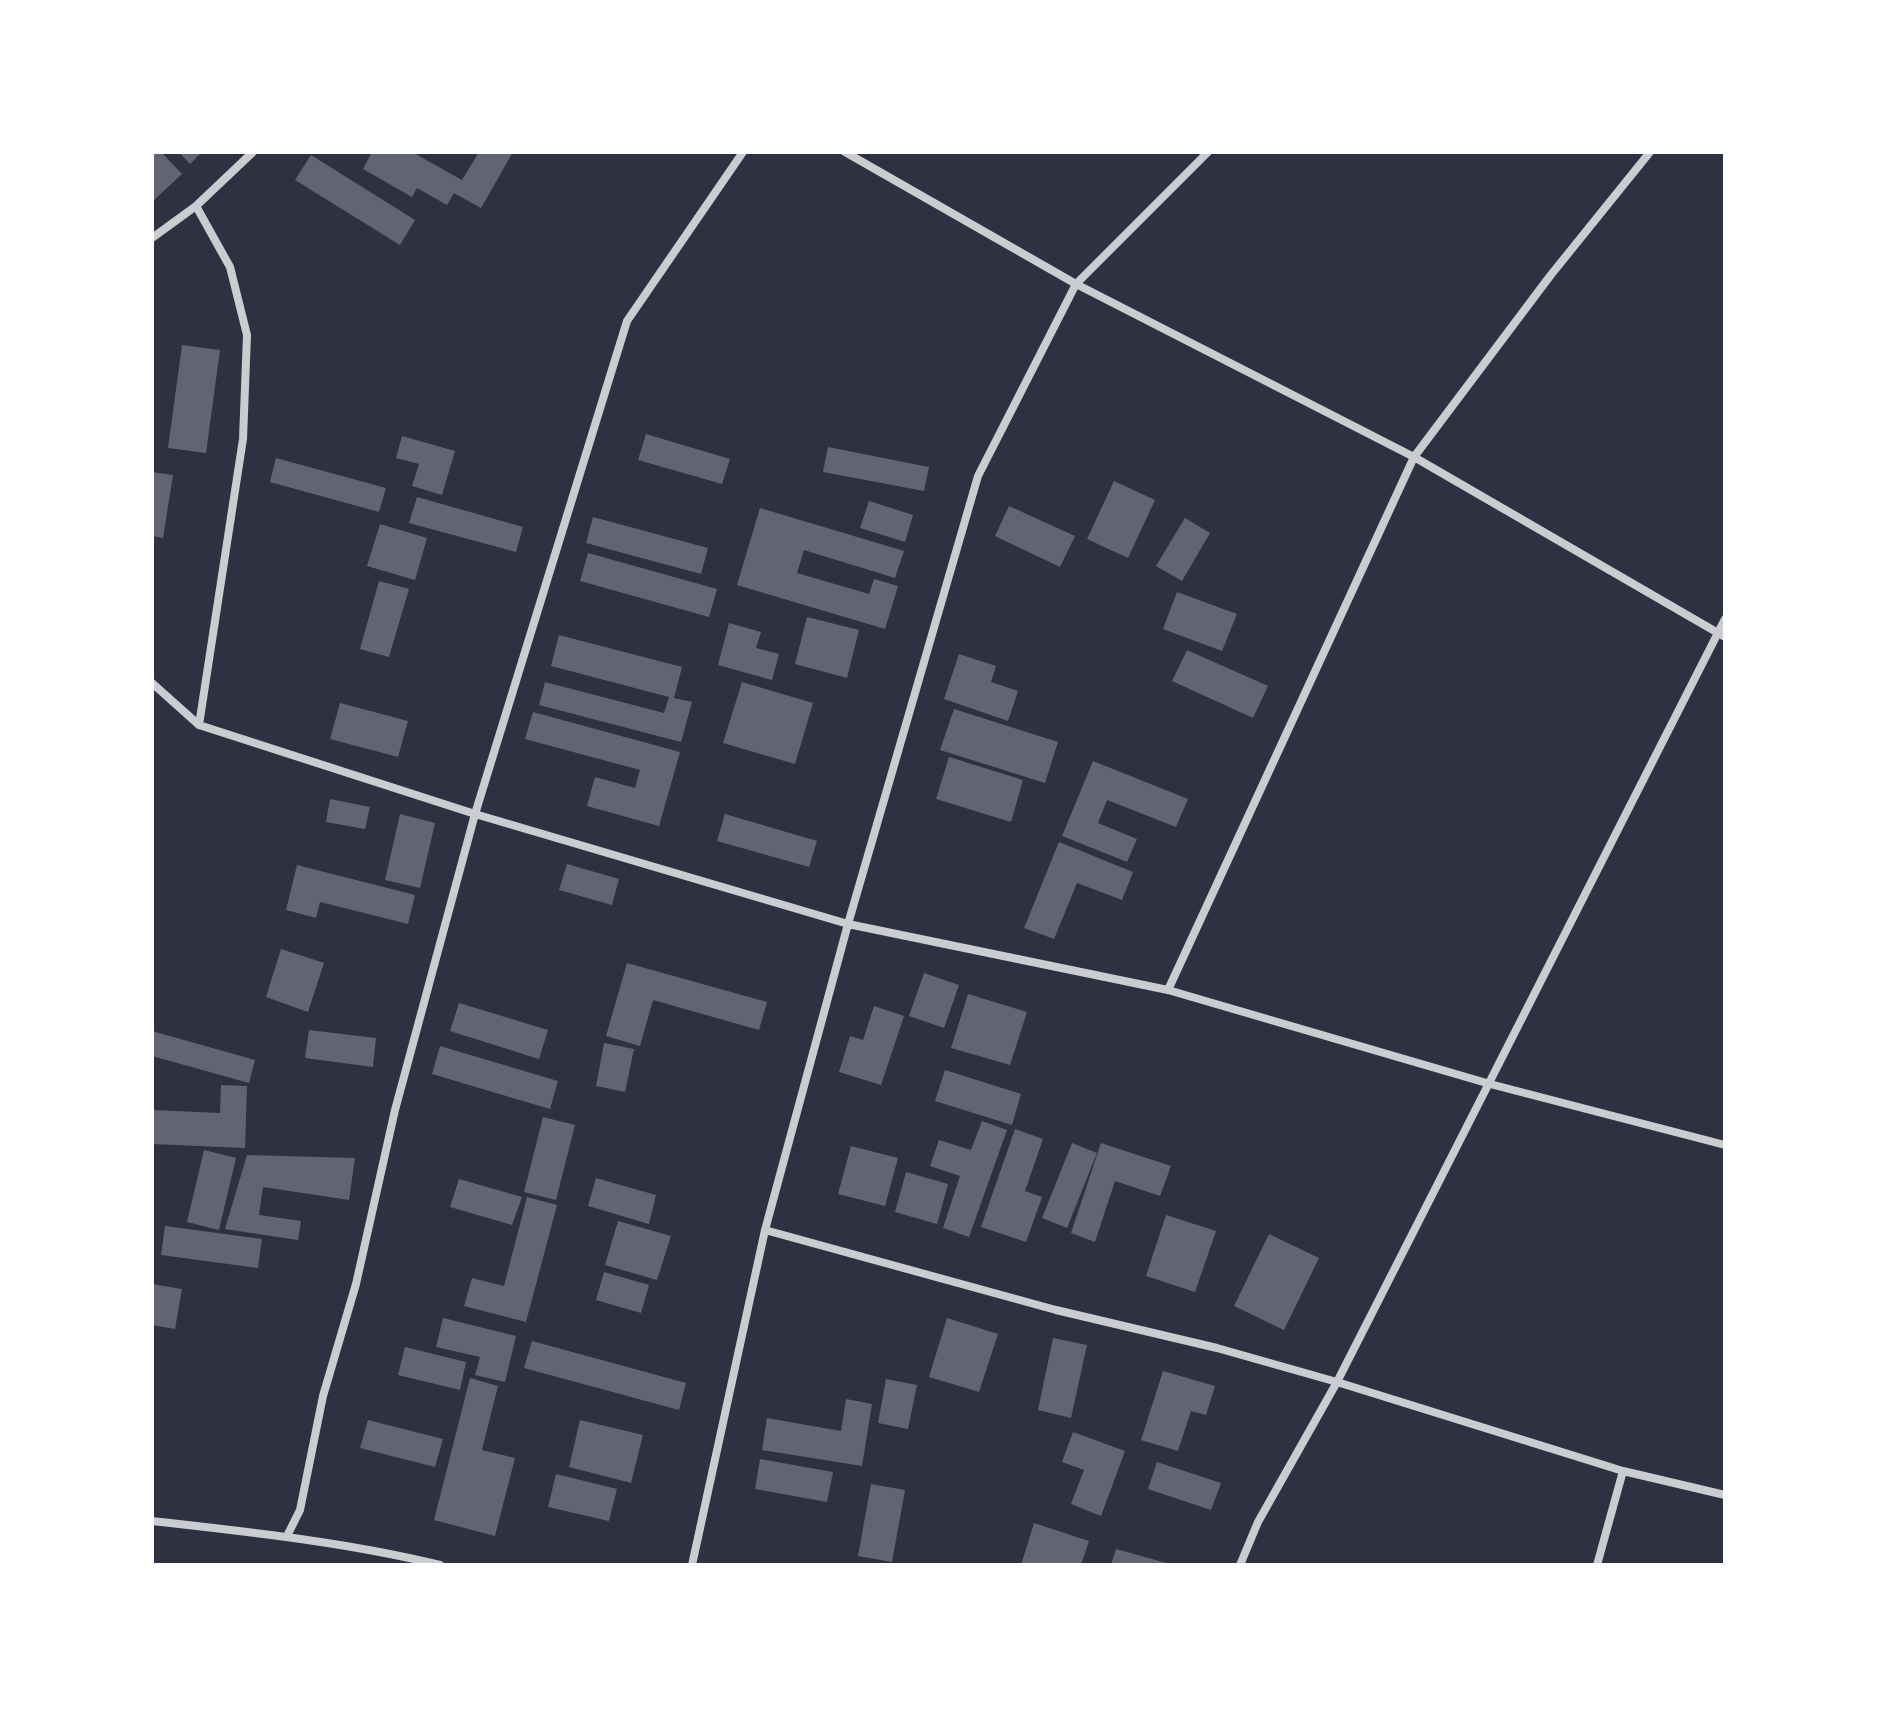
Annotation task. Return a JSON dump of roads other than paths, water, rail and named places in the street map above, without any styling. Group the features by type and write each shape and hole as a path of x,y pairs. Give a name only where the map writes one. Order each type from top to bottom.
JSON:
{"street":[{"path":"152,238 196,206 253,152"},
{"path":"287,1536 300,1510 323,1396 356,1284 395,1110 475,814 627,321 743,152"},
{"path":"845,152 1076,284 1414,457 1721,635"},
{"path":"692,1565 765,1230 848,924 978,476 1076,284 1208,152"},
{"path":"1168,990 1414,457 1550,276 1650,152"},
{"path":"196,206 230,267 247,335 243,439 199,725"},
{"path":"1240,1565 1258,1522 1337,1382 1721,635 1725,619"},
{"path":"152,683 199,725 475,814 848,924 1168,990 1490,1084 1725,1145"},
{"path":"765,1230 1056,1310 1217,1348 1623,1471 1725,1495"},
{"path":"1597,1565 1623,1471"},
{"path":"152,1521 287,1536 385,1551 440,1565"}]}
